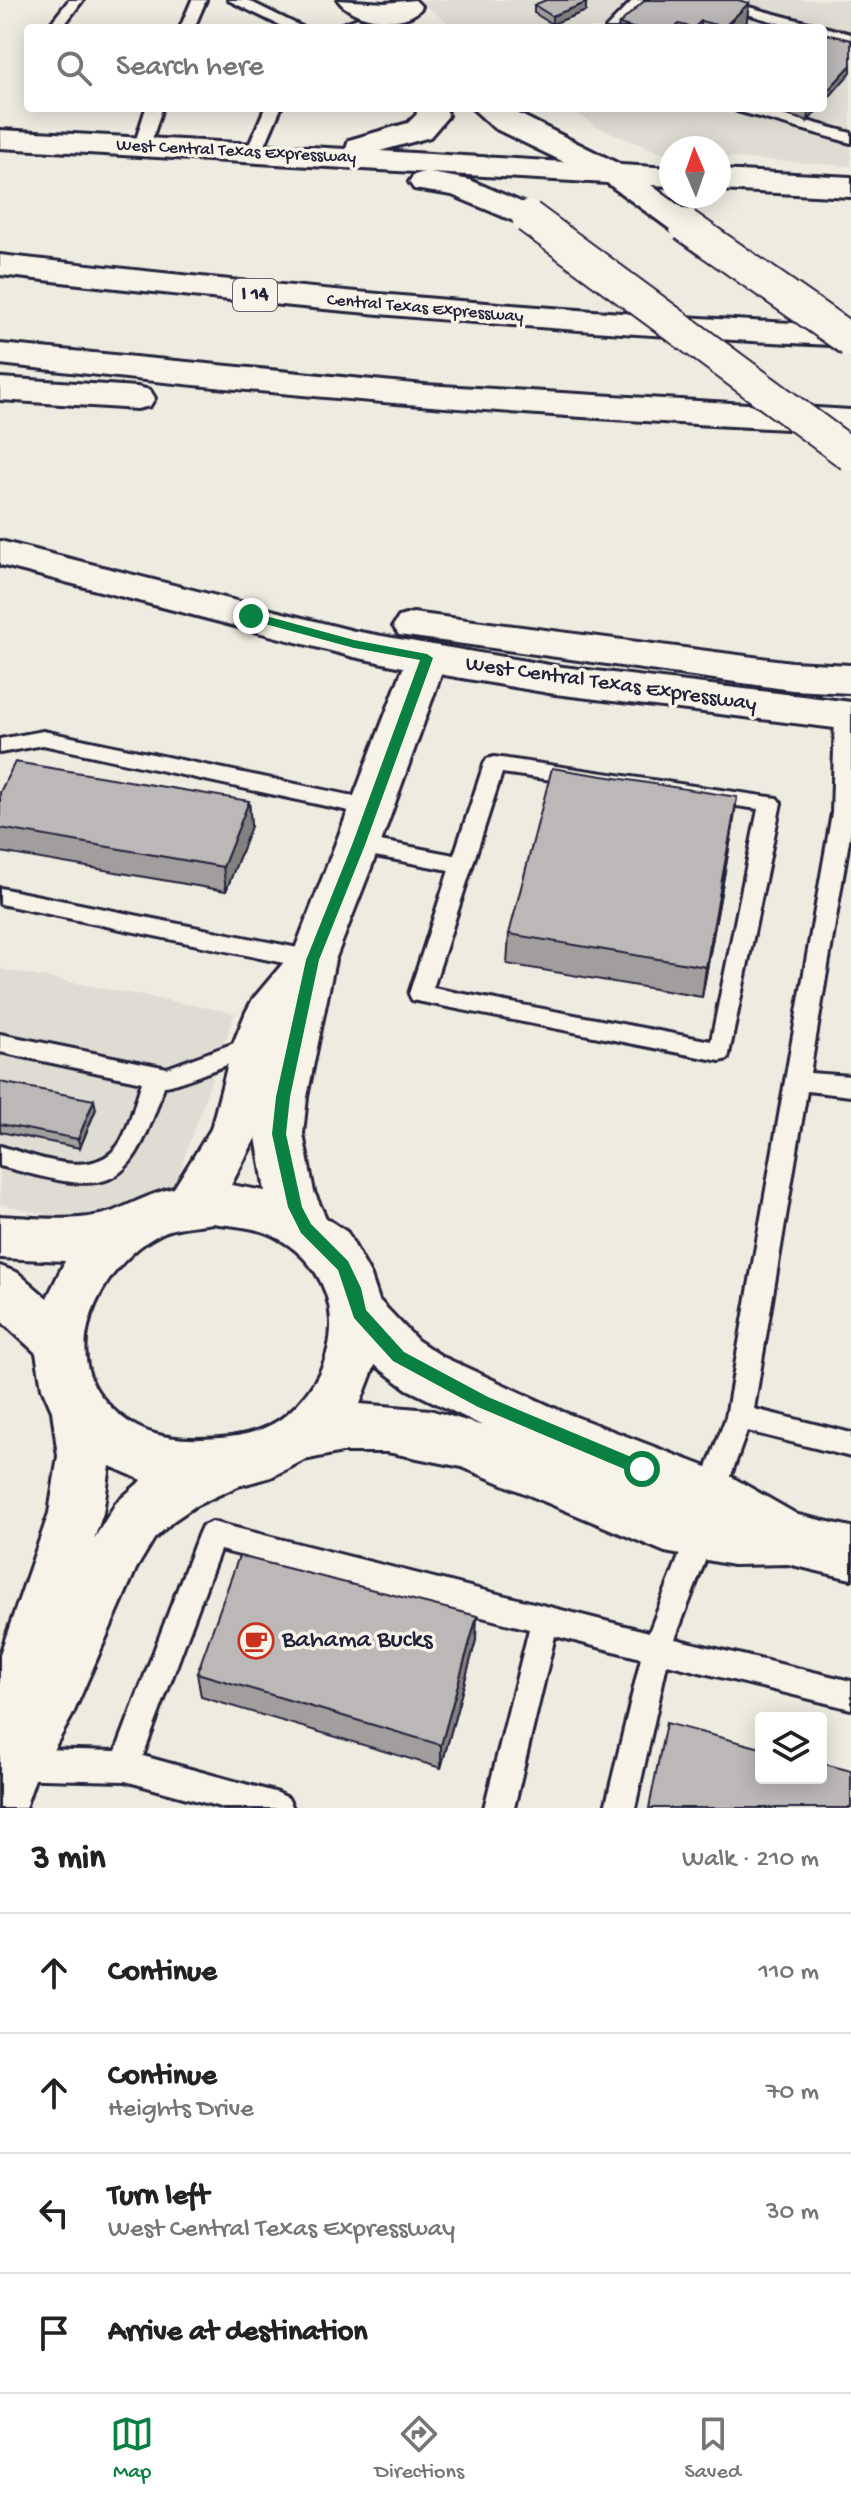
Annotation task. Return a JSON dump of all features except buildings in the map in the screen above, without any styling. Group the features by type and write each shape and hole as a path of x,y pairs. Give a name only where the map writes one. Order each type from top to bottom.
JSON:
{"main road":[{"path":"323,0 354,19 414,7"},
{"path":"296,155 393,140 419,130 433,116 432,112"},
{"path":"493,112 505,121 615,174 851,339"},
{"path":"562,116 594,139 615,174"},
{"path":"0,141 72,158 402,179 459,187 528,217 851,455"},
{"name":"West Central Texas Expressway","path":"0,141 254,152 659,176"},
{"path":"731,181 851,187"},
{"name":"Central Texas Expressway","path":"0,265 250,295 496,316 851,339"},
{"path":"0,354 292,386 445,398 851,421"},
{"path":"0,389 284,408 445,398"},
{"name":"West Central Texas Expressway","path":"0,553 354,644 427,658 555,680 849,704"},
{"path":"173,597 792,676 849,704"},
{"path":"306,1228 290,1192 279,1134 283,1097 313,960 427,658"},
{"path":"189,1206 213,1172 235,1130 256,1044 269,1012 313,960"},
{"path":"231,1462 183,1466 159,1460 91,1423 68,1389 61,1343 74,1290 106,1246 142,1220 189,1206 241,1203 264,1207 306,1228 343,1265 354,1288 359,1313 359,1341 345,1387 302,1436"},
{"path":"0,1237 53,1241 124,1231"},
{"path":"0,1288 61,1343"},
{"path":"359,1313 399,1356 425,1373 544,1429 706,1514 733,1539 788,1538 851,1553"},
{"path":"4,1775 21,1680 43,1604 76,1513 85,1456 78,1406"},
{"path":"4,1775 33,1731 106,1569 137,1519 199,1476 231,1462 279,1449 302,1436 342,1428 387,1428 430,1434 479,1449 624,1511 706,1514"}],"lane":[{"path":"57,24 76,0"},
{"path":"189,24 199,0"},
{"path":"235,0 288,24"},
{"path":"617,24 641,0"},
{"path":"705,0 792,24"},
{"path":"827,32 851,38"},
{"path":"142,146 153,112"},
{"path":"254,152 271,112"},
{"path":"757,112 851,138"},
{"path":"620,1808 657,1648 739,1417 797,1081 843,854 849,704"},
{"path":"0,746 43,738 365,827 462,864"},
{"path":"494,764 770,803 720,1052 420,994 462,864 494,764"},
{"path":"0,896 313,960"},
{"path":"0,1043 162,1077 256,1044"},
{"path":"0,1156 88,1175 112,1169 128,1150 162,1077"},
{"path":"797,1081 851,1086"},
{"path":"739,1417 851,1445"},
{"path":"125,1766 212,1535 851,1695"},
{"path":"499,1808 545,1619"},
{"path":"4,1775 125,1766 278,1808"}],"shaded area":[{"path":"417,0 851,0 851,166 731,158 731,136 659,136 659,152 595,126 576,112 827,112 827,24 450,24"},
{"path":"0,969 235,1013 175,1184 121,1210 80,1222 0,1204"}],"place":[{"name":"Bahama Bucks","path":"256,1641"}],"route":[{"path":"251,616 354,644 427,658 359,845 313,960 283,1097 279,1134 295,1207 306,1228 343,1265 354,1288 359,1313 399,1356 425,1373 483,1402 642,1469"}]}
